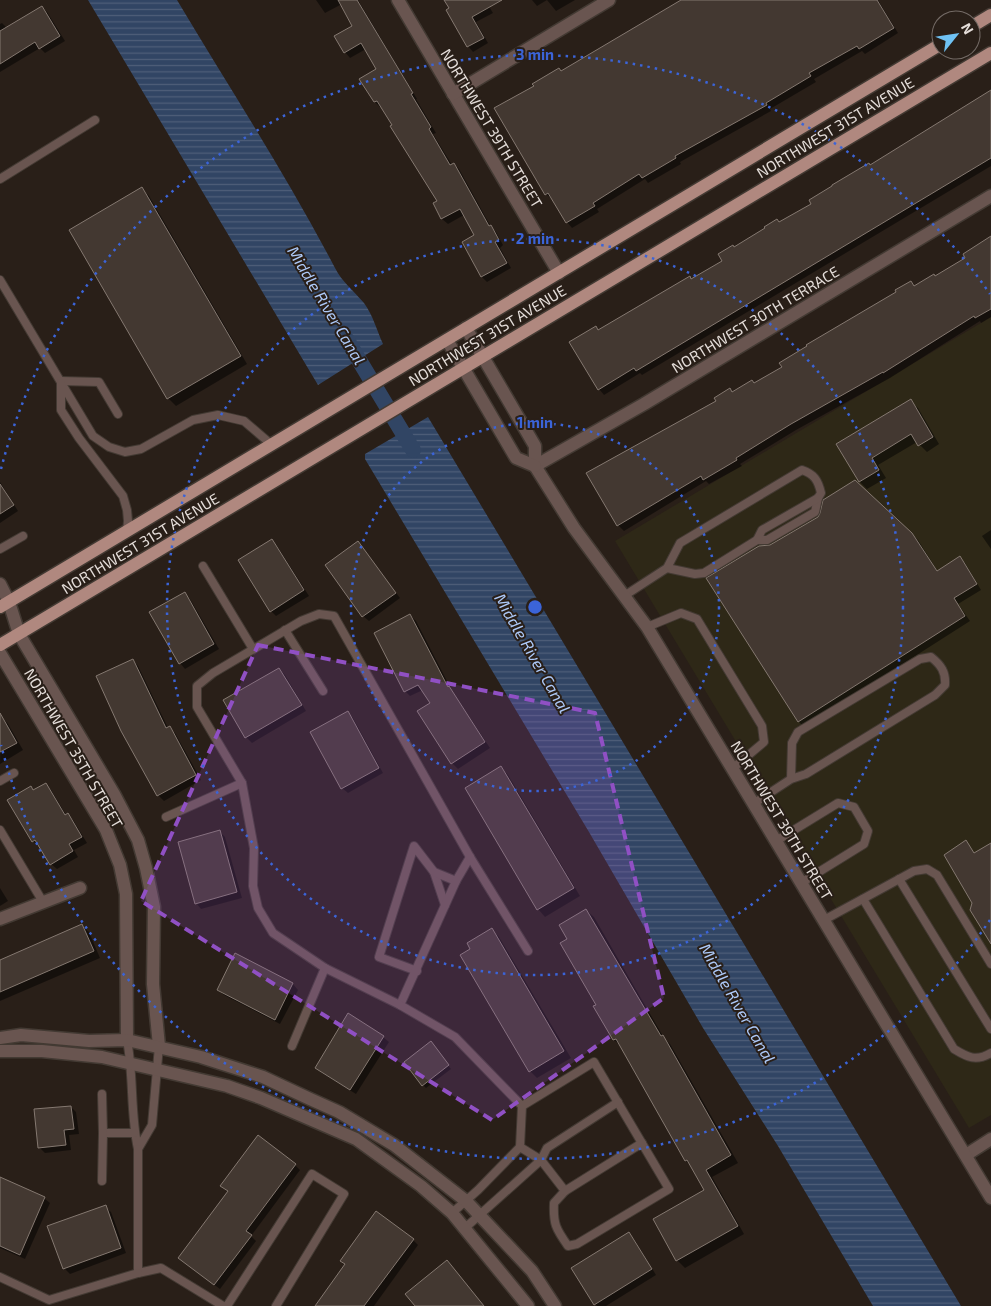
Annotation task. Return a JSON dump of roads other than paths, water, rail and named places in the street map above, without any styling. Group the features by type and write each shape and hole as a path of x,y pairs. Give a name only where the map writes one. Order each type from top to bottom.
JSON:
{"main road":[{"name":"NORTHWEST 31ST AVENUE","path":"4,604 931,50"},
{"name":"NORTHWEST 31ST AVENUE","path":"0,645 991,53"}],"street":[{"name":"NORTHWEST 39TH STREET","path":"398,0 559,273"},
{"path":"453,94 609,0"},
{"name":"NORTHWEST 30TH TERRACE","path":"535,466 644,404 991,196"},
{"name":"NORTHWEST 39TH STREET","path":"466,328 535,446 535,466 574,528 647,627 991,1198"},
{"name":"NORTHWEST 39TH STREET","path":"447,340 516,458 535,466"},
{"path":"0,584 4,604 20,634 114,794 138,840 154,907 152,984 159,1046"},
{"name":"NORTHWEST 35TH STREET","path":"0,653 106,830 120,866 126,894 127,1040"},
{"path":"0,919 80,888"},
{"path":"0,1038 21,1035 89,1041 127,1040 159,1046 202,1057 263,1077 339,1112 394,1145 466,1201 532,1271 555,1306"},
{"path":"0,1051 42,1051 102,1057 226,1086 261,1098 356,1140 421,1186 452,1213 528,1306"},
{"path":"966,1155 991,1139"}],"lane":[{"path":"0,178 95,120"},
{"path":"0,280 93,436 109,446 125,452 141,449 194,420 218,415 244,421 272,445"},
{"path":"61,381 99,382 118,414"},
{"path":"61,381 61,410 79,438 123,496 128,521 127,532"},
{"path":"624,596 668,568 680,543 802,470 811,473 818,482 821,493 815,512 767,540 757,540 704,573 695,574 668,568"},
{"path":"0,550 23,536"},
{"path":"202,566 253,649"},
{"path":"647,627 681,613 697,619 762,726 764,742 732,769"},
{"path":"452,1213 520,1147 522,1106 455,1037 400,1005 325,968 273,932 258,908 253,886 254,848 242,783 197,707 197,686 213,673 301,621 318,614 334,616 470,857 528,951"},
{"path":"285,630 323,691"},
{"path":"753,804 791,779 806,774 935,695 945,685 946,676 940,665 931,657 920,659 798,732 792,743 791,779"},
{"path":"0,781 14,773"},
{"path":"166,817 242,783"},
{"path":"776,841 838,803 854,807 868,831 864,844 801,883"},
{"path":"0,830 43,902"},
{"path":"417,971 380,957 414,846 434,872 445,906"},
{"path":"400,1005 456,881 470,857"},
{"path":"824,920 864,900 914,871 927,869 937,875 991,964"},
{"path":"434,872 456,881"},
{"path":"899,879 991,1029"},
{"path":"864,900 954,1049 969,1058 986,1056 991,1053"},
{"path":"292,1046 325,968"},
{"path":"127,1040 132,1064 134,1133 138,1149 138,1273"},
{"path":"138,1149 152,1125 159,1046"},
{"path":"522,1106 594,1062 669,1189 577,1244 568,1246 553,1220 554,1203 565,1191 642,1144"},
{"path":"102,1094 102,1181"},
{"path":"465,1228 541,1160 547,1148 618,1102"},
{"path":"103,1133 134,1133"},
{"path":"520,1147 541,1160 565,1191"},
{"path":"228,1306 312,1174 344,1194 276,1306"},
{"path":"0,1277 47,1303 138,1273 161,1268 223,1306"}],"water":[{"path":"88,0 177,0 278,166 338,273 367,308 383,344 318,385"},
{"path":"428,417 961,1306 873,1306 778,1146 703,1028 589,832 365,459 365,454"}],"waterway":[{"name":"Middle River Canal","path":"347,340 413,450"}]}
